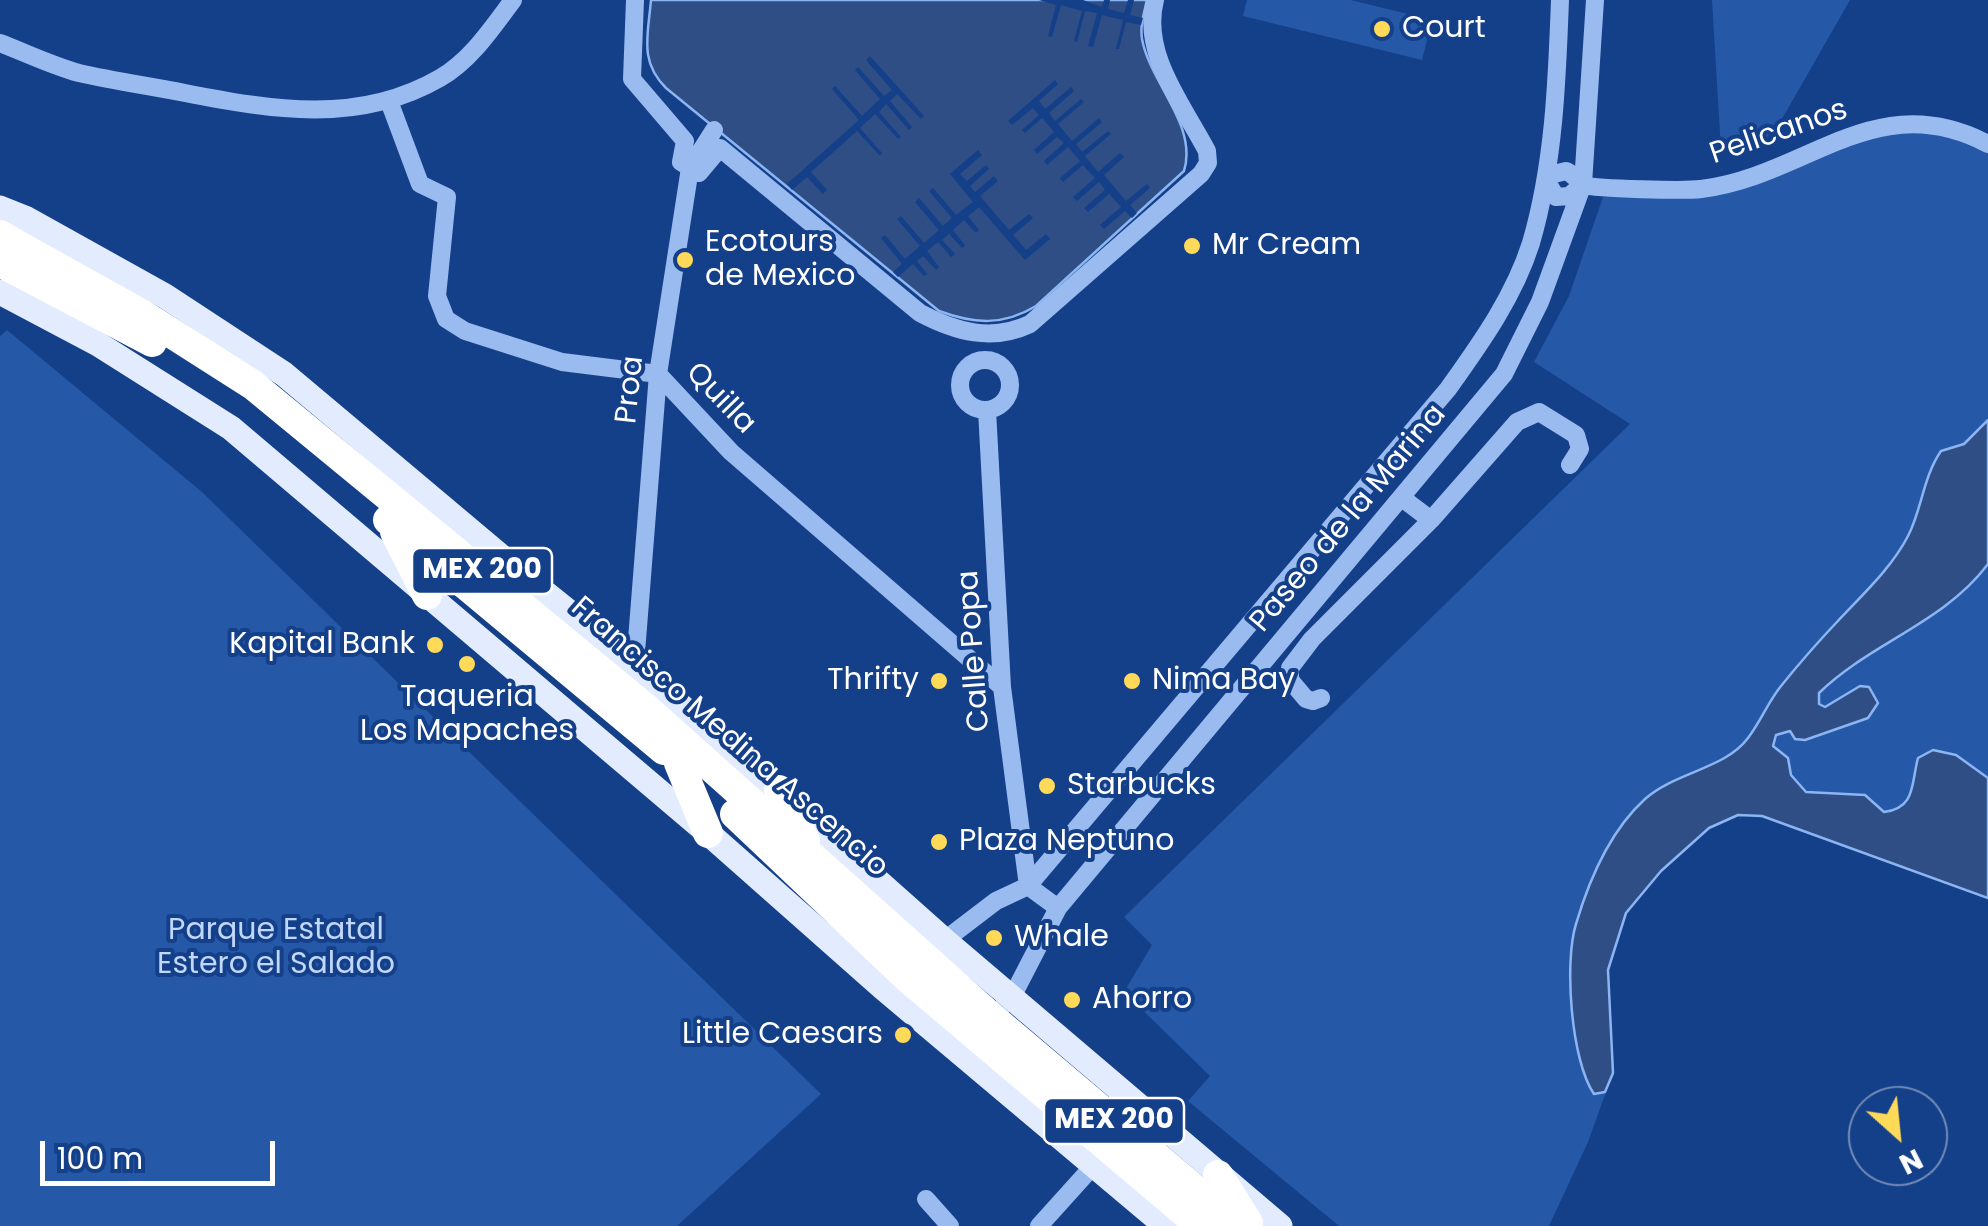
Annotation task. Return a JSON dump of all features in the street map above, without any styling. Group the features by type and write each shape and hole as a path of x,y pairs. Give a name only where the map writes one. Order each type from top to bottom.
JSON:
{"highway":[{"name":"Francisco Medina Ascencio","path":"0,235 140,312 252,384 644,706 813,856 917,968"},
{"name":"Francisco Medina Ascencio","path":"0,262 149,341 260,413 679,763 984,1025 1238,1226"},
{"path":"388,521 427,595"},
{"path":"466,557 529,580"},
{"path":"679,763 708,833"},
{"path":"779,790 813,856"},
{"name":"Francisco Medina Ascencio","path":"984,1025 1201,1226"},
{"path":"1218,1176 1250,1226"}],"main road":[{"path":"0,208 25,218 164,296 284,374 529,580 636,664 779,790 917,968"},
{"name":"Francisco Medina Ascencio","path":"0,292 98,344 231,428 708,833 917,968 984,1025 1094,1165 1166,1226"},
{"path":"984,1025 1218,1176 1280,1226"}],"street":[{"path":"0,44 77,72 252,106 300,111 358,108 390,101 441,77 471,53 514,0"},
{"path":"634,0 632,79 685,142 681,162 699,173 720,148 920,313 942,325 996,336 1030,324 1202,174 1208,163 1207,151 1154,50 1150,26 1154,0"},
{"name":"Paseo de la Marina","path":"917,968 996,900 1028,886 1448,389 1477,349 1508,297 1530,246 1546,180 1560,0"},
{"name":"Paseo de la Marina","path":"984,1025 1058,908 1504,374 1540,302 1583,184 1595,0"},
{"name":"Quilla","path":"390,101 420,184 447,197 437,296 446,318 465,330 562,362 658,374 731,452 1002,687"},
{"name":"Pelicanos","path":"1546,180 1556,196 1568,196 1583,184 1700,189 1737,180 1884,125 1926,122 1963,131 1988,144"},
{"name":"Proa","path":"636,664 658,374 690,168 714,130"},
{"name":"Calle Popa","path":"986,410 1002,687 1028,886"},
{"path":"1321,698 1313,701 1299,692 1290,680 1290,668 1312,640 1431,520 1517,422 1539,412 1576,434 1580,449 1570,465"},
{"path":"1388,459 1417,480"},
{"path":"1365,487 1431,520"},
{"path":"1028,886 1058,908"},
{"path":"1039,1226 1094,1165"},
{"path":"926,1200 950,1226"}],"green space":[{"path":"1247,0 1351,0 1432,20 1422,60 1243,16"},
{"path":"1712,0 1850,0 1778,126 1746,149 1721,150"},
{"path":"1928,130 1988,149 1988,898 1762,816 1738,815 1709,828 1661,871 1626,913 1608,970 1613,1073 1588,1142 1549,1226 1339,1226 1188,1101 1210,1076 1124,992 1152,945 1124,917 1630,424 1534,362 1569,296 1603,197 1714,189 1874,133"},
{"name":"Parque Estatal Estero el Salado","path":"7,330 202,492 821,1094 677,1226 0,1226 0,336"}],"shaded area":[{"path":"651,0 1147,0 1142,39 1179,121 1187,154 1184,171 1036,306 1012,317 988,321 939,311 666,88 649,58"},
{"path":"1988,420 1988,564 1950,602 1861,660 1819,693 1819,704 1825,707 1860,686 1869,687 1878,703 1868,718 1805,740 1795,739 1790,731 1776,735 1773,746 1788,758 1791,775 1806,792 1865,795 1884,812 1902,806 1907,800 1918,758 1933,750 1956,755 1988,778 1988,898 1762,816 1738,815 1709,828 1661,871 1626,913 1608,970 1613,1073 1605,1092 1594,1094 1575,1036 1570,986 1572,941 1581,907 1612,841 1645,799 1671,782 1726,757 1748,738 1781,686 1893,560 1913,526 1930,471 1941,451 1964,444"}],"pier":[{"path":"1039,0 1083,0 1102,7 1104,0 1110,0 1108,9 1124,13 1128,0 1134,0 1130,15 1143,18 1141,25 1126,22 1116,49 1123,20 1102,15 1093,47 1088,46 1097,13 1085,11 1077,42 1074,41 1082,11 1061,5 1052,37 1048,36 1056,5"},
{"path":"870,56 924,116 921,119 897,94 890,101 912,127 909,130 886,104 879,112 901,137 898,139 875,114 860,128 882,153 880,156 857,131 811,172 827,190 823,194 807,177 792,190 787,184 859,120 832,89 835,86 862,116 880,99 855,70 858,67 884,96 892,90 866,60"},
{"path":"1055,80 1058,84 1039,101 1045,109 1071,87 1074,91 1049,113 1055,121 1081,99 1084,102 1058,124 1072,141 1099,118 1102,122 1076,144 1082,152 1108,131 1111,134 1085,156 1098,172 1120,153 1124,157 1104,175 1126,201 1147,184 1150,188 1130,205 1137,213 1132,218 1125,211 1104,229 1100,225 1121,207 1109,194 1088,212 1084,208 1105,190 1099,182 1077,201 1073,197 1095,178 1083,165 1063,182 1060,178 1080,161 1068,147 1047,165 1044,161 1064,143 1057,137 1037,154 1034,150 1054,132 1042,118 1025,133 1022,130 1039,115 1033,108 1012,125 1008,121"},
{"path":"978,150 982,155 960,174 967,181 986,165 989,169 970,186 975,192 994,176 998,181 980,196 1009,230 1029,214 1033,218 1013,235 1026,250 1046,234 1050,239 1025,260 979,207 968,216 979,230 976,233 964,220 953,230 965,245 962,248 949,234 942,240 955,254 951,257 938,242 927,251 939,267 936,270 923,256 917,261 927,274 924,276 913,264 898,277 893,272 902,264 881,238 885,235 905,259 920,246 897,219 901,216 924,243 939,230 915,202 919,198 943,226 952,218 929,191 933,188 956,215 973,202 950,174"}],"place":[{"name":"Court","path":"1382,29"},
{"name":"Mr Cream","path":"1192,246"},
{"name":"Ecotours de Mexico","path":"685,260"},
{"name":"Kapital Bank","path":"435,645"},
{"name":"Taqueria Los Mapaches","path":"467,664"},
{"name":"Thrifty","path":"939,681"},
{"name":"Nima Bay","path":"1132,681"},
{"name":"Starbucks","path":"1047,786"},
{"name":"Plaza Neptuno","path":"939,842"},
{"name":"Whale","path":"994,938"},
{"name":"Ahorro","path":"1072,1000"},
{"name":"Little Caesars","path":"903,1035"}]}
